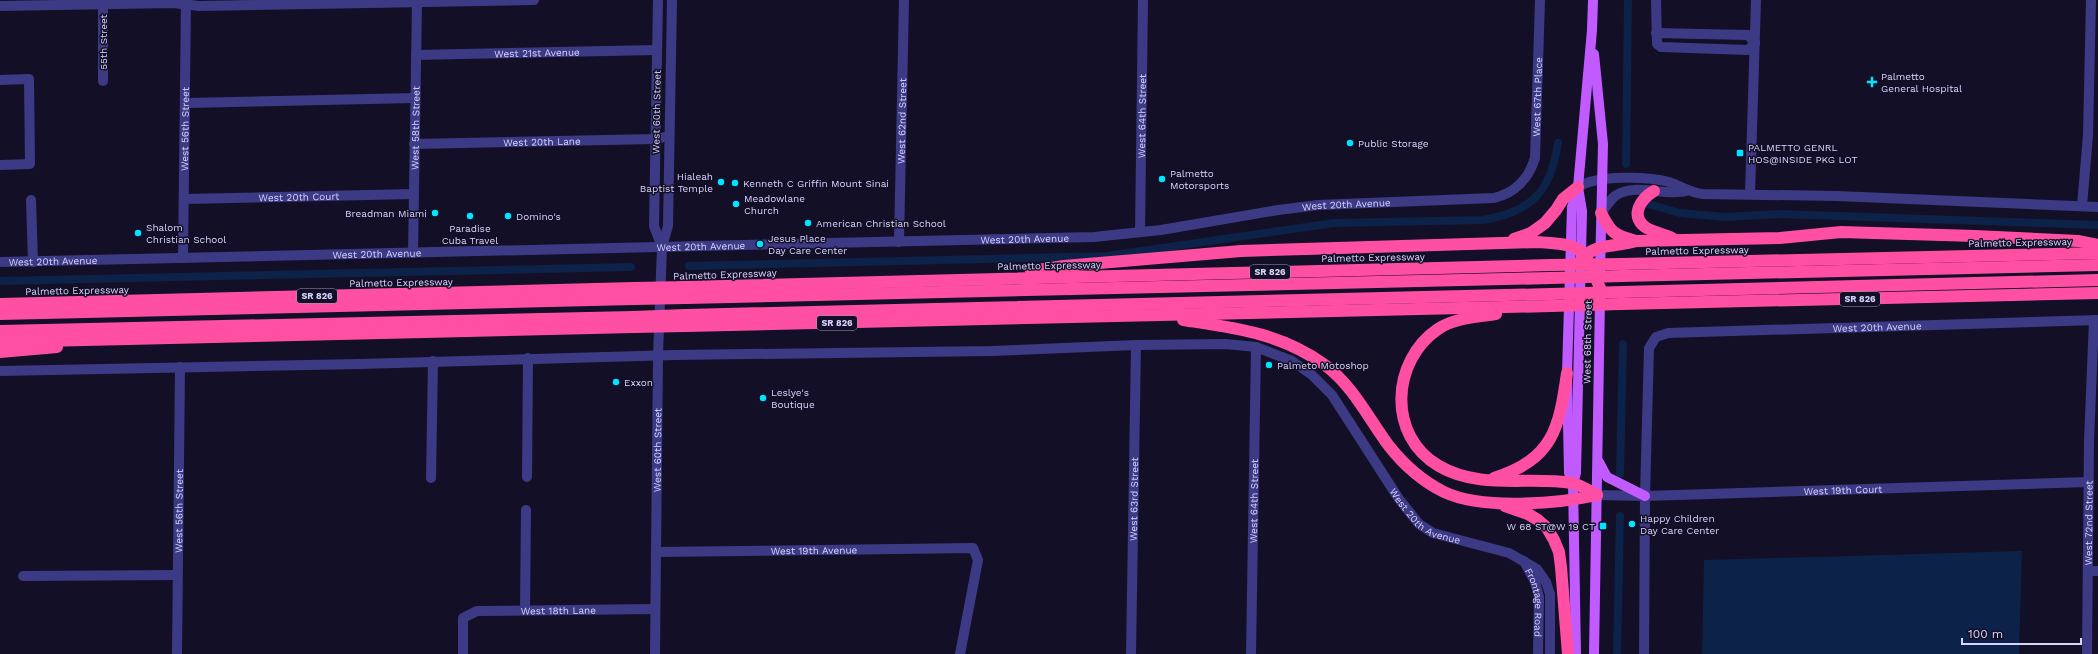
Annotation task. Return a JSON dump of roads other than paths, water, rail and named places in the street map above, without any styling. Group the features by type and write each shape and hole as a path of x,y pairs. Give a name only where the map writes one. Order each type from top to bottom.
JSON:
{"highway":[{"path":"1503,242 1531,232 1545,222 1564,199 1578,187"},
{"path":"1654,191 1640,203 1638,211 1640,221 1652,230 1679,240"},
{"path":"1601,213 1608,226 1614,233 1636,241"},
{"path":"988,279 1064,266 1241,251 1503,242 1537,242 1579,253 1601,248 1622,246 1636,241 1780,238 1841,232 2079,241 2098,245"},
{"path":"1579,253 1600,288"},
{"name":"Palmetto Expressway","path":"0,304 686,293 988,279 2098,253"},
{"path":"686,293 1551,278 2098,265"},
{"path":"686,321 1551,294 2098,280"},
{"name":"SR 826","path":"0,342 634,322 1152,315 2098,293"},
{"path":"0,314 634,294"},
{"path":"1551,306 1472,317 1455,321 1438,328 1414,352 1405,369 1401,388 1400,407 1405,426 1416,446 1423,455 1438,466 1458,476 1488,480 1574,483 1597,495"},
{"path":"1152,315 1256,332 1283,340 1301,349 1326,366 1348,386 1389,445 1403,462 1416,474 1451,495 1490,502 1527,503 1573,500 1597,495"},
{"path":"0,331 634,322"},
{"path":"0,352 34,350 112,339"},
{"path":"1488,480 1508,473 1526,464 1541,452 1553,434 1559,420 1567,373"},
{"path":"1490,502 1528,514 1547,528 1554,540 1560,559 1568,654"}],"main road":[{"name":"West 68th Street","path":"1576,654 1573,500 1576,473 1579,253 1572,207 1578,187 1592,30 1593,0"},
{"name":"West 68th Street","path":"1592,30 1603,144 1594,654"},
{"name":"West 68th Street","path":"1574,483 1569,473 1567,373 1579,253"},
{"path":"1598,458 1607,477 1645,496"}],"street":[{"path":"0,6 103,3 417,3 534,0"},
{"name":"West 60th Street","path":"658,0 654,226 662,247"},
{"name":"West 60th Street","path":"655,654 658,355 662,247 668,226 672,0"},
{"name":"West 62nd Street","path":"899,242 904,0"},
{"name":"West 64th Street","path":"1140,232 1143,0"},
{"name":"West 67th Place","path":"1516,187 1528,174 1536,152 1540,0"},
{"path":"1656,0 1657,44 1661,48 1748,50 1755,43"},
{"path":"1750,194 1756,0"},
{"path":"2082,206 2088,135 2091,0"},
{"name":"55th Street","path":"103,3 103,81"},
{"name":"West 56th Street","path":"183,258 186,3"},
{"name":"West 58th Street","path":"413,253 417,3"},
{"path":"1656,33 1748,35 1755,43"},
{"name":"West 21st Avenue","path":"416,55 657,50"},
{"path":"0,80 29,79 30,164 0,164"},
{"path":"186,103 415,98"},
{"name":"West 20th Lane","path":"414,144 656,139 669,136"},
{"path":"1578,187 1587,182 1602,179 1664,181 1686,191 1703,194 1870,197 2098,207"},
{"name":"West 20th Avenue","path":"0,262 1094,237 1140,232 1318,205 1489,199 1503,195 1516,187"},
{"path":"1601,213 1612,199 1620,192 1629,190 1675,194 1686,191"},
{"name":"West 20th Court","path":"184,199 414,194"},
{"path":"31,200 33,262"},
{"name":"West 20th Avenue","path":"1645,496 1649,348 1656,337 1668,333 2096,320"},
{"name":"West 72nd Street","path":"2086,654 2093,571 2089,482 2094,441 2096,320"},
{"path":"0,371 360,364 658,355 991,351 1136,344 1226,344 1256,347"},
{"name":"West 63rd Street","path":"1132,654 1136,344"},
{"name":"West 20th Avenue","path":"1256,347 1292,361 1312,376 1332,395 1399,499 1419,524 1433,533 1509,553 1524,561"},
{"name":"West 64th Street","path":"1251,654 1256,347"},
{"path":"526,477 528,358"},
{"path":"431,478 433,361"},
{"name":"West 56th Street","path":"176,654 180,367"},
{"name":"West 19th Court","path":"1597,495 1645,496 2089,482"},
{"path":"1644,654 1645,496"},
{"path":"525,610 526,510"},
{"name":"West 19th Avenue","path":"656,552 972,548 978,560 960,654"},
{"name":"Frontage Road","path":"1524,561 1535,582 1539,597 1538,654"},
{"name":"Frontage Road","path":"1524,561 1537,568 1546,582 1550,594 1550,654"},
{"path":"23,576 178,575"},
{"name":"West 18th Lane","path":"463,654 463,618 477,610 655,609"}],"water":[{"path":"2022,551 2019,654 1702,654 1704,560"}],"waterway":[{"path":"1626,164 1628,0"},
{"path":"689,266 1107,256 1334,223 1483,220 1514,211 1526,205 1536,196 1544,186 1550,174 1555,160 1558,143"},
{"path":"1648,204 1680,213 1725,217 1779,214 2098,225"},
{"path":"0,281 631,267"},
{"path":"1620,474 1623,344"},
{"path":"1617,654 1620,516"}],"place":[{"name":"Palmetto General Hospital","path":"1872,82"},
{"name":"Public Storage","path":"1350,143"},
{"name":"PALMETTO GENRL HOS@INSIDE PKG LOT","path":"1740,153"},
{"name":"Palmetto Motorsports","path":"1162,179"},
{"name":"Hialeah Baptist Temple","path":"721,182"},
{"name":"Kenneth C Griffin Mount Sinai","path":"735,183"},
{"name":"Meadowlane Church","path":"736,204"},
{"name":"Breadman Miami","path":"435,213"},
{"name":"Paradise Cuba Travel","path":"470,216"},
{"name":"Domino's","path":"508,216"},
{"name":"American Christian School","path":"808,223"},
{"name":"Shalom Christian School","path":"138,233"},
{"name":"Jesus Place Day Care Center","path":"760,244"},
{"name":"Palmeto Motoshop","path":"1269,365"},
{"name":"Exxon","path":"616,382"},
{"name":"Leslye's Boutique","path":"763,398"},
{"name":"Happy Children Day Care Center","path":"1632,524"},
{"name":"W 68 ST@W 19 CT","path":"1603,526"}]}
